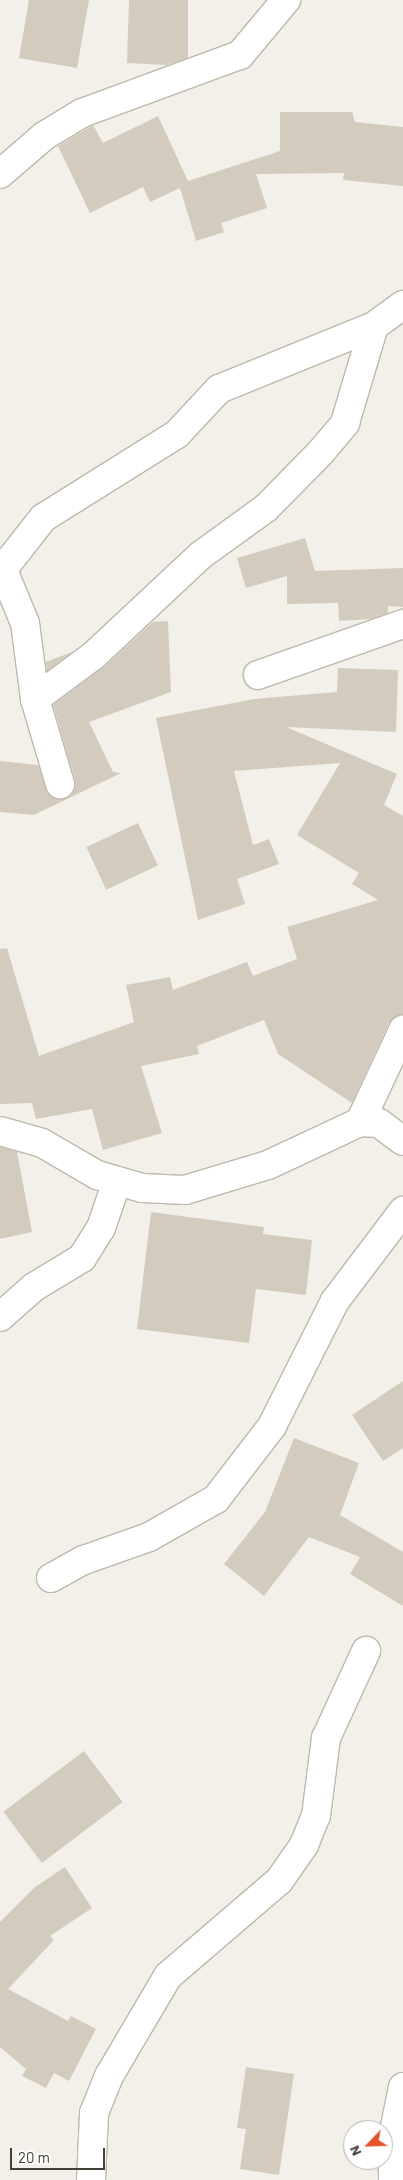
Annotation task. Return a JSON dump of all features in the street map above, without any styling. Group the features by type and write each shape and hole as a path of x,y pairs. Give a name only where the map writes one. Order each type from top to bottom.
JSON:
{"street":[{"path":"0,174 44,136 82,113 240,55 286,0"},
{"path":"60,784 35,700 25,624 2,566 43,518 177,434 219,389 374,326 403,306"},
{"path":"35,700 93,656 201,556 266,508 321,452 345,423 374,326"},
{"path":"258,675 403,624"},
{"path":"360,1122 403,1030"},
{"path":"0,1131 42,1143 97,1175 117,1180 185,1190 268,1165 360,1122 379,1122 403,1141"},
{"path":"0,1317 34,1287 82,1258 101,1228 117,1180"},
{"path":"51,1578 84,1560 149,1537 216,1500 272,1426 335,1301 403,1211"},
{"path":"91,2180 94,2113 108,2076 168,1976 279,1881 304,1845 316,1816 326,1738 366,1651"},
{"path":"393,2180 392,2141 403,2087"}],"building":[{"path":"29,0 89,0 77,68 19,58"},
{"path":"129,0 188,0 188,58 167,65 127,63"},
{"path":"280,112 352,112 355,122 403,127 403,186 343,180 344,173 256,174 267,208 221,223 224,232 196,241 180,188 150,202 143,187 90,213 58,146 93,125 103,143 158,116 188,181 280,151"},
{"path":"305,538 315,571 403,568 403,607 388,606 388,613 370,619 339,621 338,603 287,604 287,576 246,588 237,558"},
{"path":"168,621 171,692 89,722 113,772 121,773 34,815 0,812 0,761 38,765 50,796 64,799 72,794 75,780 53,705 104,667 153,622"},
{"path":"72,652 47,671 46,662"},
{"path":"338,668 398,670 396,732 286,727 397,774 384,805 403,816 403,1015 389,1023 352,1103 278,1054 264,1020 197,1046 199,1054 141,1066 162,1133 103,1150 92,1109 36,1119 32,1103 0,1104 0,949 7,948 39,1056 134,1022 126,985 170,977 173,990 247,962 253,976 297,959 287,927 378,900 352,884 359,873 297,835 340,763 234,771 253,845 269,839 279,864 237,879 245,904 198,920 156,718 254,699 337,692"},
{"path":"138,823 158,866 106,890 86,847"},
{"path":"0,1147 17,1152 32,1232 0,1239"},
{"path":"151,1212 264,1227 263,1234 312,1240 306,1295 256,1289 249,1343 137,1329"},
{"path":"403,1381 403,1448 383,1461 352,1415"},
{"path":"294,1438 359,1463 340,1515 403,1552 403,1606 350,1574 360,1557 309,1537 264,1596 224,1564 265,1512"},
{"path":"84,1751 123,1802 42,1863 3,1812"},
{"path":"65,1867 92,1908 50,1936 54,1940 8,1989 68,2021 71,2016 96,2029 69,2081 54,2073 46,2088 22,2076 26,2069 0,2047 0,1922 35,1887"},
{"path":"246,2067 294,2074 279,2175 240,2169 246,2129 237,2128"}]}
